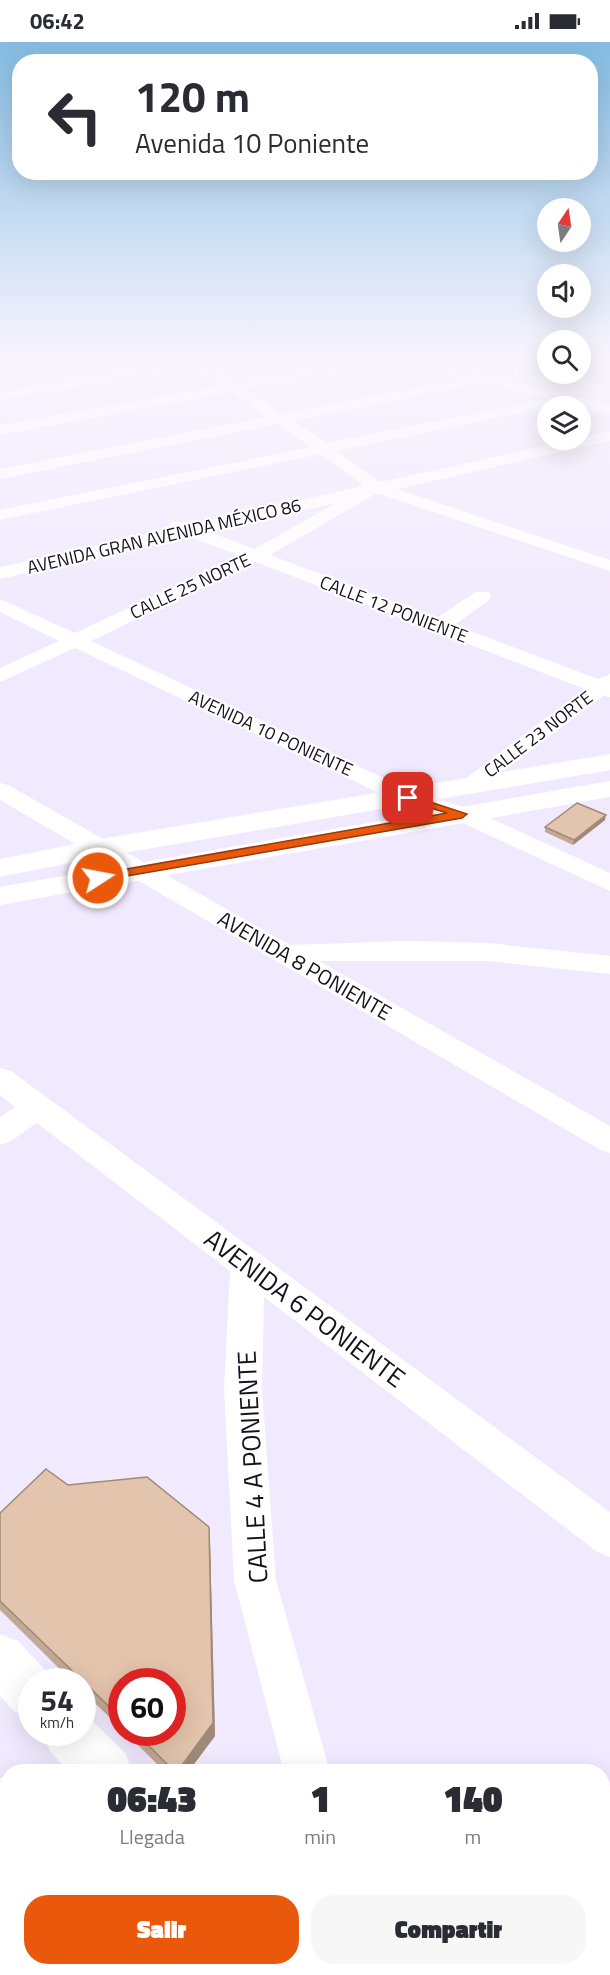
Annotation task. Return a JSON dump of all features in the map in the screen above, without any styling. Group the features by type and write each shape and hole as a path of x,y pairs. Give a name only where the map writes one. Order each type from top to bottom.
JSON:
{"street":[{"path":"0,465 111,445"},
{"path":"0,474 137,445"},
{"path":"321,445 371,483 610,566"},
{"path":"0,515 339,445"},
{"name":"AVENIDA GRAN AVENIDA MÉXICO 86","path":"0,573 533,445"},
{"name":"AVENIDA GRAN AVENIDA MÉXICO 86","path":"371,483 563,445"},
{"name":"CALLE 25 NORTE","path":"0,676 255,555 371,483"},
{"name":"AVENIDA GRAN AVENIDA MÉXICO 86","path":"0,564 185,529"},
{"name":"CALLE 12 PONIENTE","path":"185,529 439,626 607,686"},
{"name":"AVENIDA 10 PONIENTE","path":"0,591 83,637 408,798 471,804 610,883"},
{"path":"439,626 482,596"},
{"name":"AVENIDA 10 PONIENTE","path":"0,605 83,637 435,793"},
{"name":"CALLE 23 NORTE","path":"471,804 607,686"},
{"path":"0,868 100,848 435,793 471,804 610,762"},
{"path":"0,896 471,804 610,789"},
{"name":"AVENIDA 8 PONIENTE","path":"0,790 610,1141"},
{"path":"285,954 440,949 499,951 610,964"},
{"name":"AVENIDA 6 PONIENTE","path":"0,1079 610,1537"},
{"path":"0,1133 37,1107"},
{"name":"CALLE 4 A PONIENTE","path":"248,1265 243,1389 255,1580 305,1764"},
{"path":"0,1659 18,1678"},
{"path":"82,1746 99,1764"}],"building":[{"path":"577,803 606,815 574,840 545,827"},
{"path":"46,1469 68,1485 147,1477 209,1527 213,1723 183,1764 167,1764 149,1746 186,1746 186,1668 108,1668 108,1705 96,1694 96,1668 69,1668 0,1601 0,1513"}],"route":[{"path":"98,878 462,814 408,798"}]}
